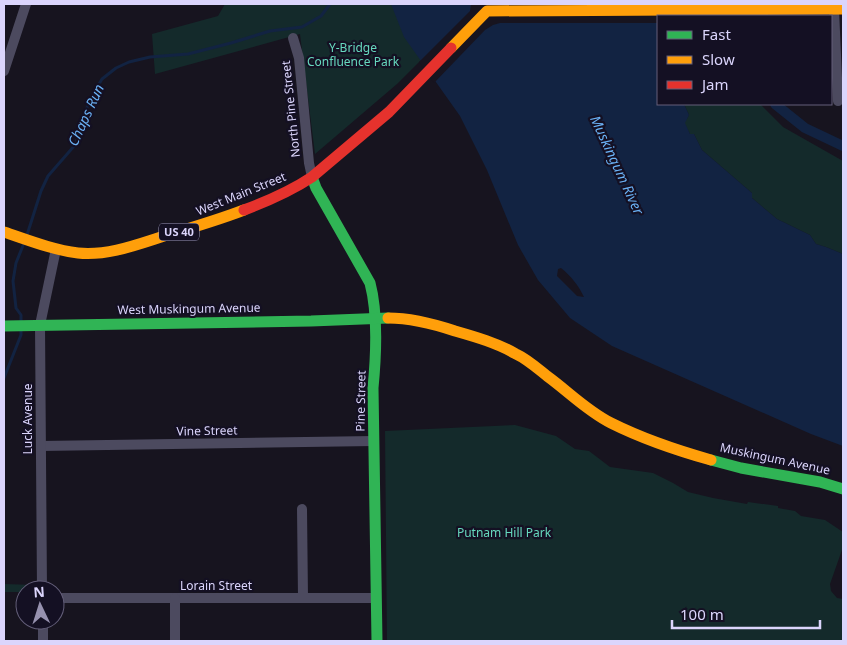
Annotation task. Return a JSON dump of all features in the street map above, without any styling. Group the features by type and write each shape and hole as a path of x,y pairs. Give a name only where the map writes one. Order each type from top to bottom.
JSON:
{"main road":[{"name":"US 40","path":"486,8 838,9"},
{"name":"West Main Street","path":"8,234 56,249 96,254 134,246 214,221 265,202 312,177 377,122 406,94 486,8"},
{"name":"Pine Street","path":"312,177 316,188 370,283 373,294 375,318 373,388 377,641"},
{"name":"West Muskingum Avenue","path":"7,326 311,321 375,318"},
{"name":"Muskingum Avenue","path":"375,318 400,318 436,325 484,339 517,354 549,377 585,407 611,423 689,454 741,468 820,482 843,489"}],"street":[{"path":"4,71 6,57 26,4"},
{"path":"838,9 838,100"},
{"name":"North Pine Street","path":"294,38 299,58 312,177"},
{"name":"Luck Avenue","path":"42,580 41,446 34,325 56,249"},
{"name":"Vine Street","path":"41,446 374,441"},
{"path":"302,510 303,598"},
{"name":"Lorain Street","path":"65,598 376,598"},
{"path":"175,598 175,641"}],"green space":[{"name":"Y-Bridge Confluence Park","path":"225,4 468,4 470,11 397,84 315,154 300,34 155,74 152,34 218,16"},
{"path":"684,105 761,105 783,127 843,161 843,254 816,244 810,235 777,219 752,198 752,193 702,150 694,134 690,134 684,123 689,115"},
{"name":"Putnam Hill Park","path":"515,425 556,436 575,449 589,451 610,467 653,473 688,492 747,504 748,502 778,506 778,508 795,511 801,516 825,520 843,532 843,547 830,584 831,591 837,598 843,599 843,641 387,641 385,431"},
{"path":"4,584 15,584 15,592 4,592"}],"water":[{"path":"391,4 663,4 657,15 657,105 684,105 689,115 685,123 690,134 694,134 702,150 752,193 752,198 777,219 810,235 816,244 843,254 843,446 811,434 612,346 570,318 538,280 518,245 487,170 460,116 404,37","holes":["561,268 577,285 584,297 577,296 557,276 558,269"]}],"pier":[{"path":"471,4 664,4 657,15 657,23 500,23 493,25 485,30 434,83 419,62 470,11"}],"waterway":[{"name":"Chaps Run","path":"27,235 41,191 48,176 75,145 92,96 102,79 116,68 129,62 150,57 188,54 270,31 302,27 321,16 330,4"},
{"name":"Muskingum River","path":"776,105 805,128 843,146"},
{"name":"Chaps Run","path":"21,321 21,315 16,308 13,281 16,263 24,243"},
{"name":"Chaps Run","path":"4,378 21,335 21,330"}],"traffic: fast":[{"path":"312,177 316,188 370,283 373,295 376,335 373,388 377,641"},
{"path":"4,326 388,318"},
{"path":"711,460 741,468 820,482 843,489"}],"traffic: slow":[{"path":"451,48 487,11 843,9"},
{"path":"4,232 59,250 89,254 100,253 132,246 244,210"},
{"path":"388,318 414,320 431,324 479,338 501,347 528,361 586,407 611,423 660,444 711,460"}],"traffic: jam":[{"path":"244,210 296,187 312,177 389,112 451,48"}]}
